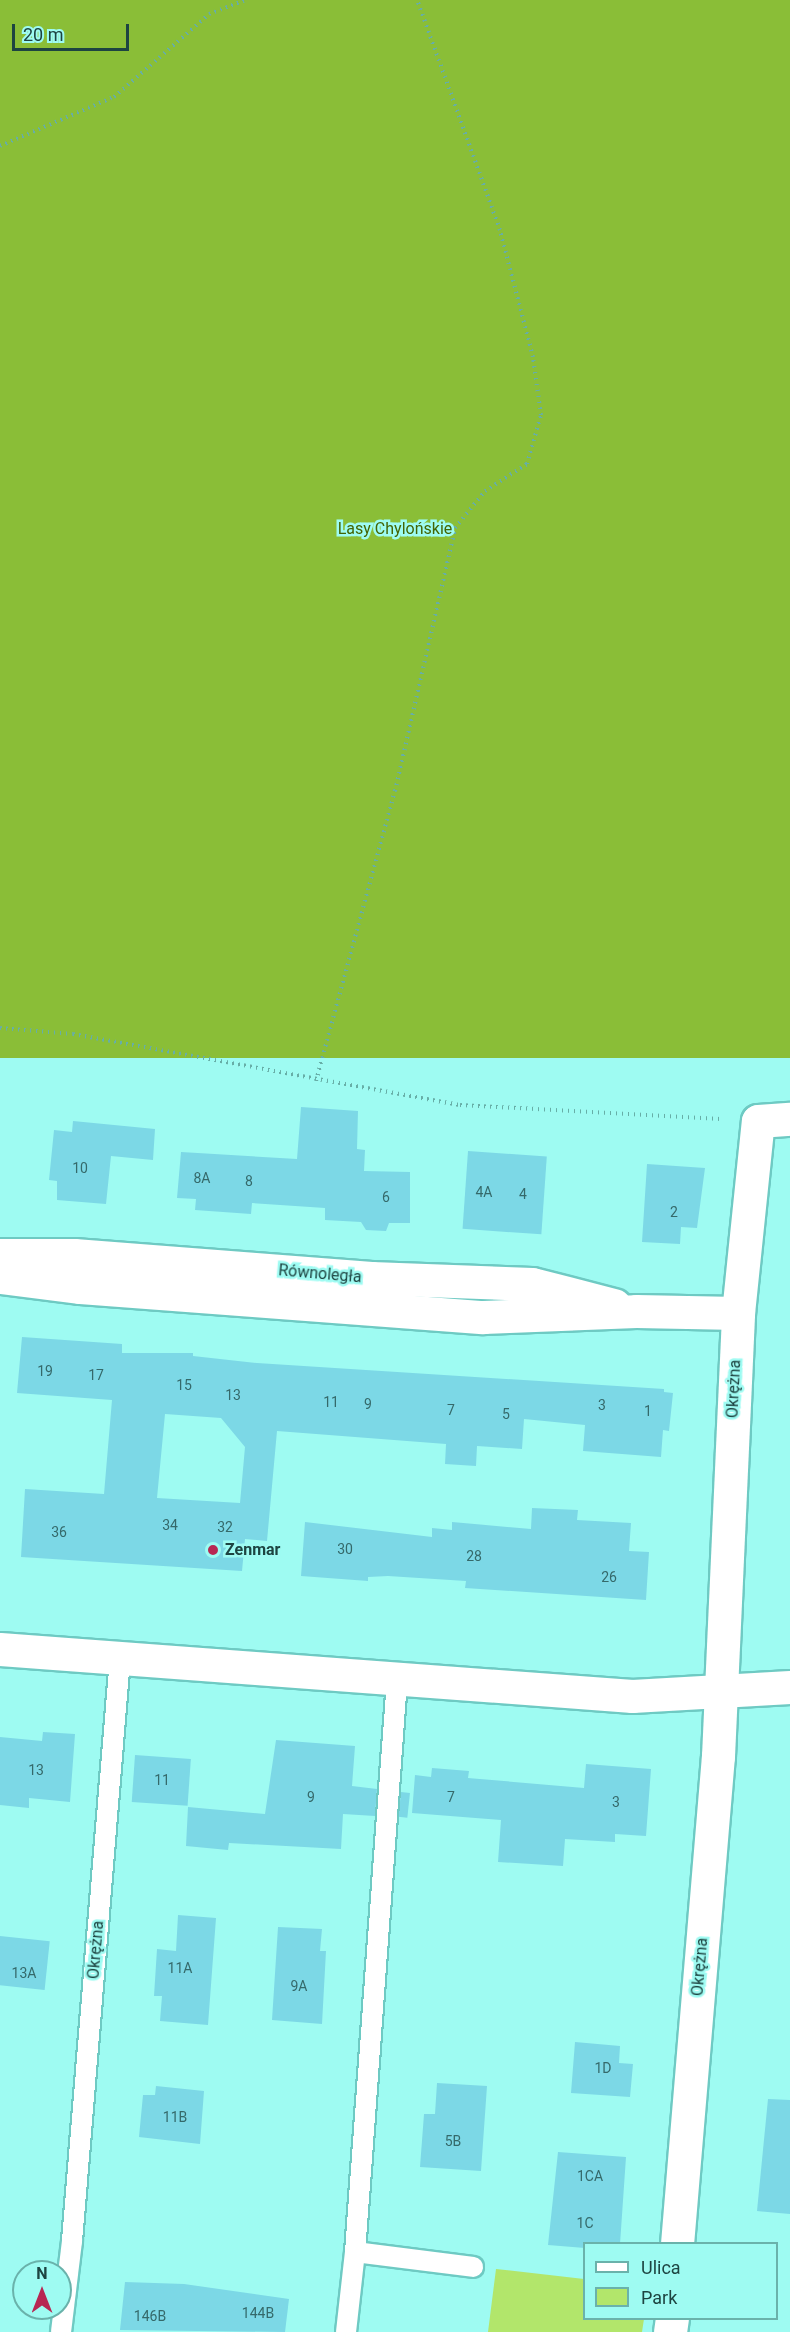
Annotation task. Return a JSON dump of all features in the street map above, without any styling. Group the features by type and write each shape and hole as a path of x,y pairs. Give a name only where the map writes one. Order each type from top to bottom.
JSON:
{"street":[{"path":"758,1121 790,1119"},
{"name":"Okrężna","path":"677,2242 721,1690 738,1313 758,1121"},
{"name":"Równoległa","path":"0,1255 74,1255 371,1278 532,1284 636,1311"},
{"name":"Równoległa","path":"0,1278 80,1287 483,1317 636,1311 738,1313"},
{"path":"0,1649 632,1696 790,1687"}],"lane":[{"name":"Okrężna","path":"61,2332 72,2241 120,1658"},
{"path":"346,2332 355,2252 397,1680"},
{"path":"355,2252 473,2267"}],"path":[{"path":"0,146 114,97 209,14 246,0"},
{"path":"316,1081 395,791 455,528 485,491 527,464 541,416 533,357 500,230 417,0"},
{"path":"0,1028 73,1034 197,1055 316,1081 460,1105 758,1121"}],"green space":[{"name":"Lasy Chylońskie","path":"0,0 790,0 790,1058 0,1058"},
{"path":"496,2269 583,2279 583,2320 644,2320 642,2332 488,2332"}],"building":[{"path":"301,1107 358,1111 357,1149 365,1150 364,1171 410,1172 410,1223 389,1223 386,1231 366,1230 361,1222 325,1220 325,1208 252,1203 251,1214 195,1210 196,1199 177,1198 181,1152 297,1159"},
{"path":"73,1121 155,1129 153,1160 111,1156 106,1204 57,1200 57,1181 49,1180 54,1130 72,1132"},
{"path":"468,1151 547,1157 541,1234 463,1229"},
{"path":"647,1164 705,1168 697,1228 681,1227 680,1244 642,1242"},
{"path":"22,1337 122,1344 122,1353 193,1353 193,1356 257,1363 664,1389 664,1392 673,1393 669,1431 663,1430 661,1457 583,1451 585,1425 524,1419 522,1449 477,1446 476,1466 445,1464 446,1444 277,1431 267,1541 245,1539 242,1571 21,1557 25,1489 104,1494 112,1400 17,1393","holes":["165,1414 221,1418 245,1447 240,1503 157,1498"]},
{"path":"532,1508 578,1510 577,1520 631,1523 629,1551 649,1552 646,1600 465,1588 466,1581 388,1576 368,1577 368,1581 301,1576 305,1522 432,1537 432,1528 452,1530 452,1522 531,1529"},
{"path":"43,1732 75,1734 70,1802 29,1798 29,1808 0,1805 0,1737 42,1741"},
{"path":"276,1740 355,1746 352,1786 377,1789 375,1816 343,1814 341,1849 229,1843 228,1850 186,1846 188,1807 265,1814"},
{"path":"135,1755 191,1759 188,1806 132,1802"},
{"path":"586,1764 651,1769 646,1836 615,1834 615,1842 565,1839 563,1866 498,1862 501,1820 412,1813 415,1775 431,1777 432,1768 469,1771 468,1778 584,1788"},
{"path":"401,1792 410,1793 407,1818 398,1817"},
{"path":"178,1915 216,1918 208,2025 160,2021 162,1996 154,1996 157,1949 176,1951"},
{"path":"278,1927 322,1929 320,1951 326,1951 322,2024 272,2020"},
{"path":"0,1936 50,1941 45,1990 0,1985"},
{"path":"575,2042 620,2046 619,2063 633,2064 630,2097 571,2093"},
{"path":"437,2083 487,2086 481,2171 420,2167 424,2114 435,2114"},
{"path":"156,2086 204,2091 200,2144 139,2137 143,2095 155,2095"},
{"path":"768,2099 790,2100 790,2214 757,2211"},
{"path":"558,2152 626,2157 620,2242 583,2242 583,2248 548,2245"},
{"path":"125,2282 184,2284 289,2299 285,2332 120,2330"}],"place":[{"name":"Zenmar","path":"213,1550"}]}
